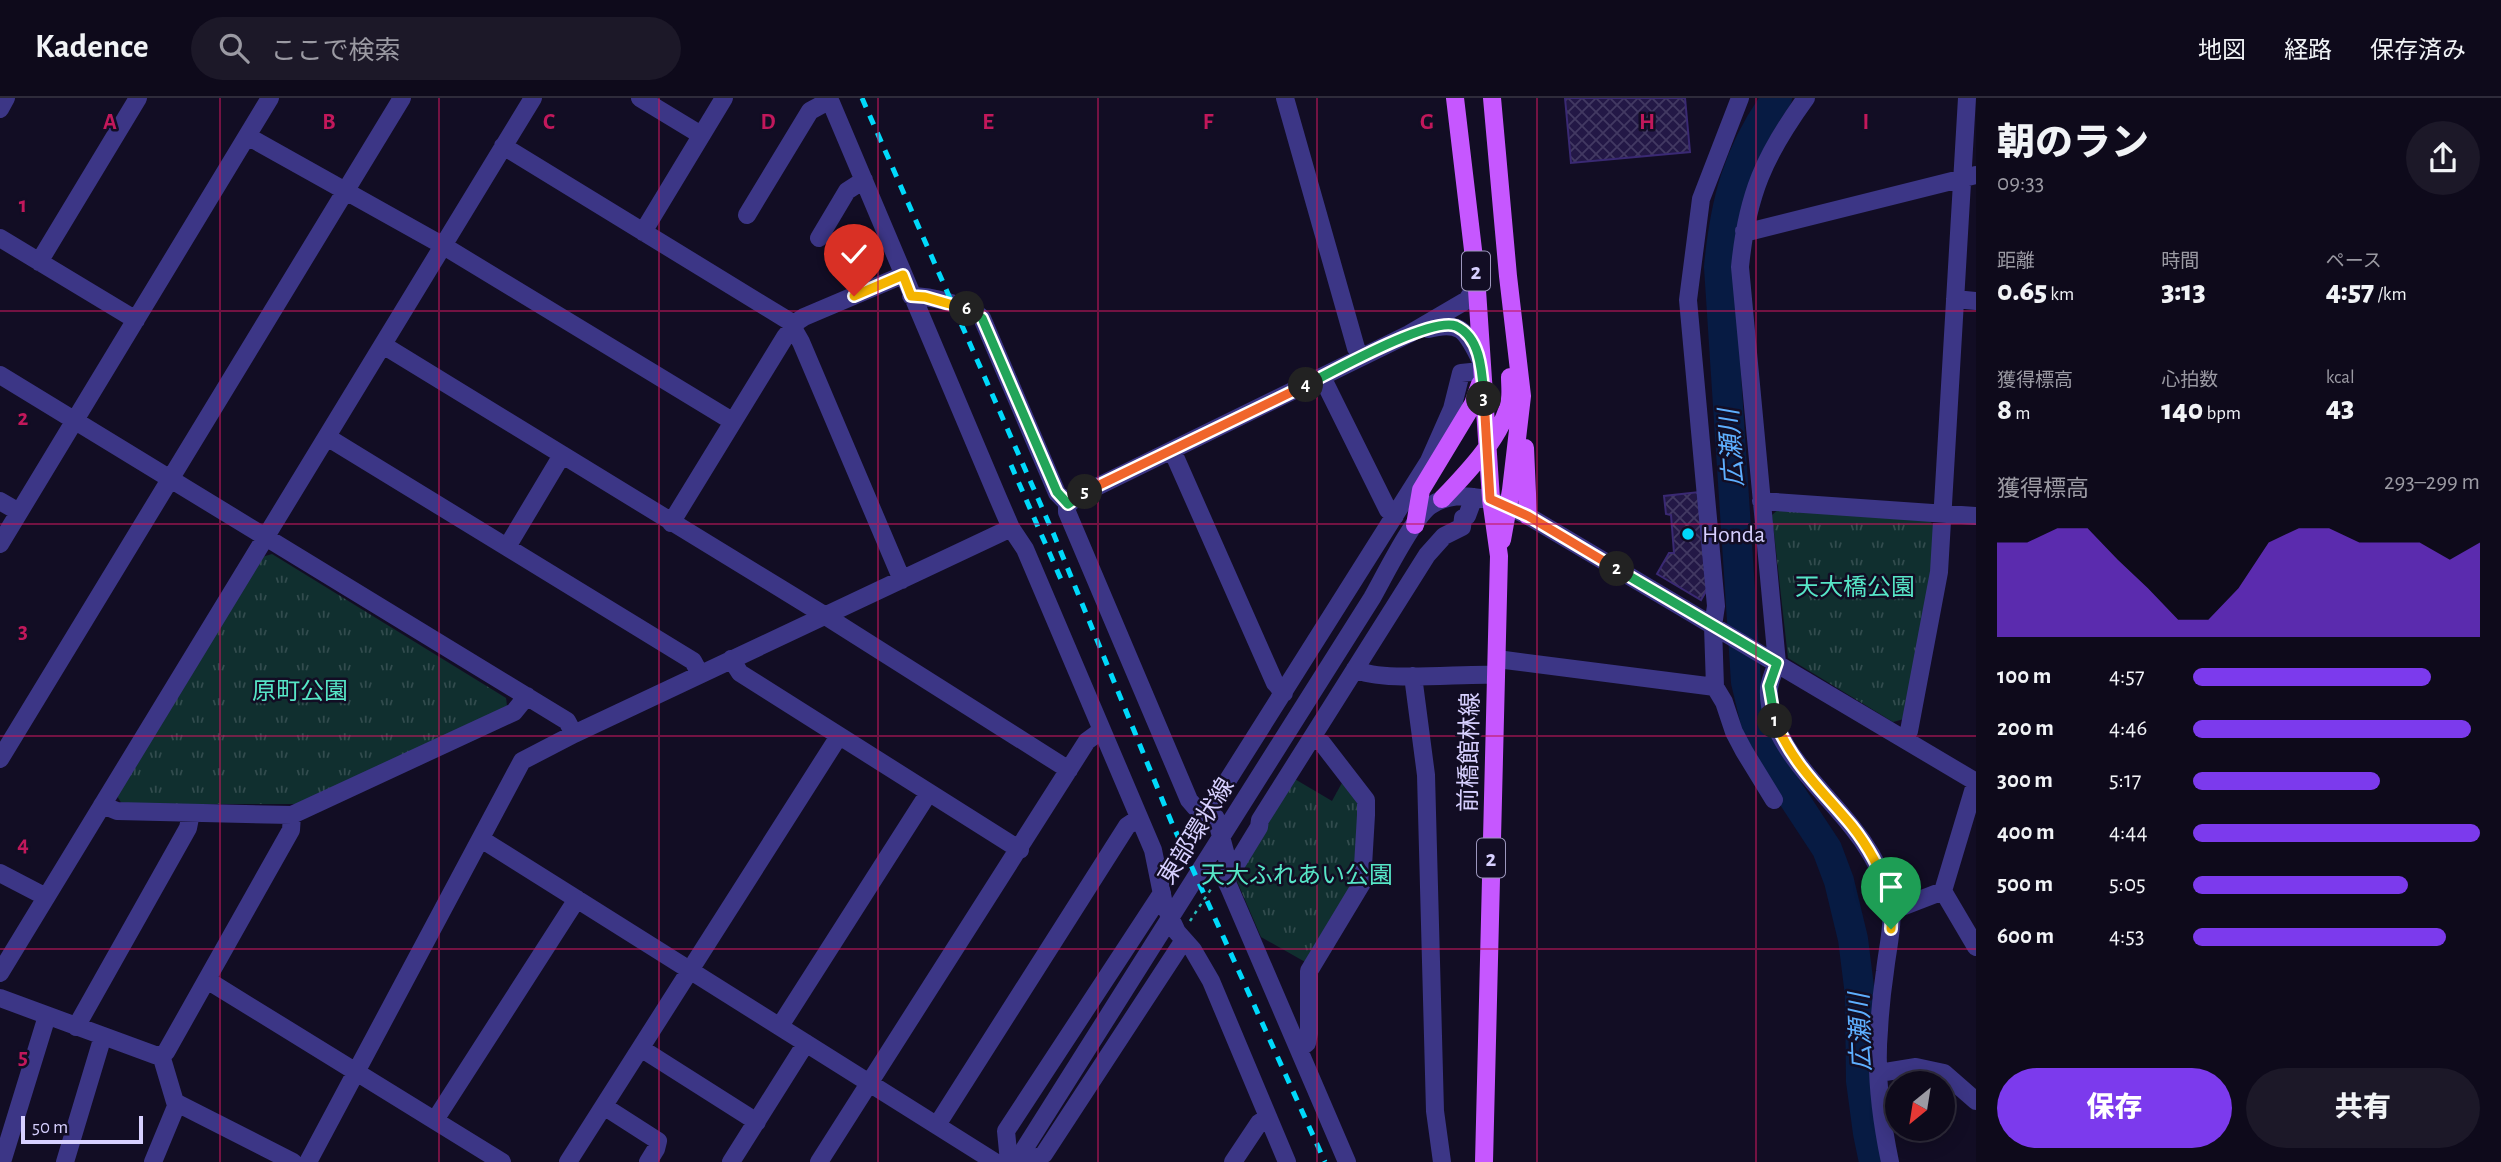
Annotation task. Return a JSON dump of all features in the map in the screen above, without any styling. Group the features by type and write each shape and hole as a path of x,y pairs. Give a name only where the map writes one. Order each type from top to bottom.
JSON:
{"main road":[{"name":"前橋館林線","path":"1455,98 1476,275 1488,444 1482,498 1498,554"},
{"name":"前橋館林線","path":"1484,1162 1498,554 1508,506 1522,396 1492,98"},
{"path":"1442,499 1464,477 1488,444 1501,423 1510,398 1508,276"},
{"path":"1415,525 1421,490 1473,404 1481,369"},
{"path":"1522,396 1525,411 1528,516"}],"street":[{"path":"0,109 6,98"},
{"path":"39,261 138,98"},
{"path":"0,544 270,98"},
{"path":"0,759 402,98"},
{"path":"0,973 533,98"},
{"path":"640,98 701,135"},
{"path":"643,232 724,98"},
{"path":"1285,98 1356,348 1361,357"},
{"path":"1740,98 1701,199 1688,300 1719,629 1715,687 1724,702 1734,732 1774,800"},
{"path":"1806,98 1780,134 1762,168 1748,208 1740,267 1761,501 1770,659 1769,686 1771,709 1778,729 1801,769 1853,828 1866,848 1886,884 1892,907 1878,1033 1881,1119 1890,1162"},
{"path":"1904,739 1909,731 1939,572 1955,299 1969,177 1967,98"},
{"path":"747,215 810,111 830,99 911,296 1011,528 1025,549 1139,818 1156,860 1164,904 1177,932 1186,932"},
{"path":"247,136 442,245 732,421"},
{"path":"503,146 783,316 793,327 902,580"},
{"path":"1744,231 1969,177"},
{"path":"819,237 847,191 864,180"},
{"path":"0,238 136,320"},
{"path":"671,523 732,421 793,327 804,317 903,275"},
{"path":"1347,1162 1228,887 1230,870 1216,818 1195,807 1189,800 1067,512 1068,504 1076,497 1409,334 1467,300 1475,288 1476,275"},
{"path":"911,296 962,307 974,311 982,318 1057,492 1068,504"},
{"path":"1955,299 1976,300"},
{"path":"1210,814 1214,802 1437,446 1452,409 1461,373 1481,369 1469,338 1455,326 1443,325 1409,334"},
{"path":"383,345 824,615 1069,770"},
{"path":"0,375 567,721 574,734"},
{"path":"1322,377 1388,510 1395,516"},
{"path":"327,437 693,661 699,674"},
{"path":"1172,450 1275,683 1284,692"},
{"path":"507,547 562,455"},
{"path":"1230,870 1234,868 1259,827 1260,820 1435,544 1450,531 1462,527 1463,518 1482,498"},
{"path":"1442,499 1482,498 1528,516 1976,781 1943,891 1976,947"},
{"name":"東部環状線","path":"1016,1162 1372,598 1415,525 1427,508 1442,499"},
{"path":"0,501 19,512"},
{"path":"1761,501 1976,516"},
{"path":"309,1162 522,761 699,674 1011,528"},
{"path":"731,659 740,673 928,794 1020,849"},
{"path":"1356,669 1367,674 1413,676 1496,667 1715,687"},
{"path":"1413,676 1426,775 1435,1111 1442,1162"},
{"path":"102,805 117,811 292,816 514,712 527,696"},
{"path":"819,1162 1087,741 1102,730"},
{"path":"568,1162 839,736"},
{"path":"1299,1049 1307,1042 1311,967 1362,884 1366,815 1366,800 1322,743 1312,738"},
{"path":"780,1026 928,794"},
{"path":"76,1027 188,828 191,813"},
{"path":"0,998 103,1037 161,1055 166,1052 291,830 292,816"},
{"path":"937,1125 1127,826 1139,818"},
{"path":"481,839 995,1162"},
{"path":"0,873 46,897"},
{"path":"1892,907 1904,906 1943,891"},
{"path":"1009,1162 1006,1131 1162,893"},
{"path":"435,1120 576,899"},
{"path":"1186,932 1211,981 1287,1162"},
{"path":"1029,1162 1044,1154 1186,932"},
{"path":"207,980 502,1162"},
{"path":"2,1162 47,1016"},
{"path":"65,1162 103,1037"},
{"path":"731,1162 806,1043"},
{"path":"642,1049 757,1122"},
{"path":"161,1055 173,1099 177,1104 293,1162"},
{"path":"1879,1073 1916,1067 1944,1073 1976,1101"},
{"path":"153,1162 177,1104"},
{"path":"605,1107 658,1141 648,1162"},
{"path":"1233,1162 1259,1123 1268,1117"}],"path":[{"path":"1186,932 1215,882"}],"green space":[{"name":"天大橋公園","path":"1780,508 1928,519 1935,527 1933,573 1904,719 1893,722 1788,658 1772,515"},
{"name":"原町公園","path":"272,554 506,698 507,706 297,804 122,804 117,796 262,557"},
{"name":"天大ふれあい公園","path":"1293,778 1332,801 1343,781 1361,804 1356,880 1307,963 1261,937 1236,879 1237,869"}],"building":[{"path":"1565,98 1685,98 1690,152 1571,163"},
{"name":"Honda","path":"1699,492 1710,584 1701,600 1657,574 1669,553 1674,553 1671,515 1666,514 1664,496"}],"waterway":[{"name":"広瀬川","path":"1777,98 1752,138 1736,178 1725,221 1719,267 1746,682 1757,728 1775,770 1827,849 1839,881 1853,939 1860,995 1861,1081 1874,1162"}],"railway":[{"path":"862,98 1054,535 1171,821 1325,1162"},
{"path":"1011,465 1063,584"}],"place":[{"name":"Honda","path":"1688,534"}],"route":[{"path":"854,296 903,275 911,296 962,307 974,311 982,318 1057,492 1068,504 1076,497 1409,334 1443,325 1455,326 1465,332 1480,359 1487,425 1490,499 1528,516 1777,663 1769,686 1769,698 1778,729 1801,769 1853,828 1866,848 1891,898 1891,929"}]}
